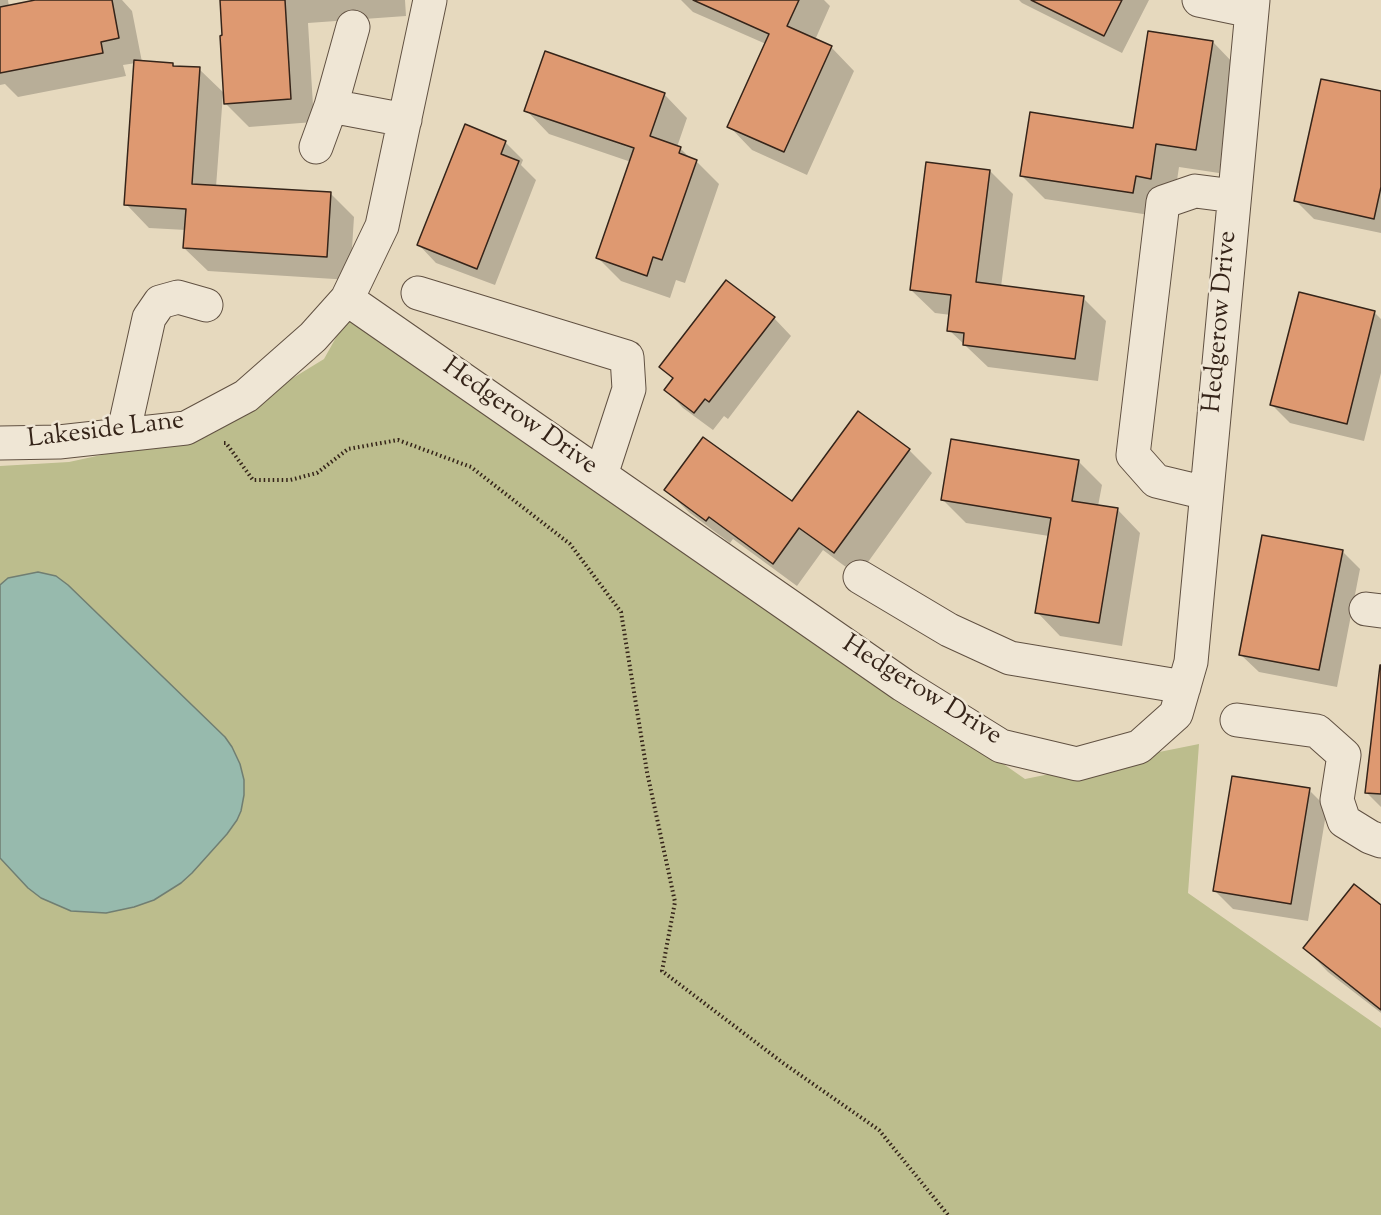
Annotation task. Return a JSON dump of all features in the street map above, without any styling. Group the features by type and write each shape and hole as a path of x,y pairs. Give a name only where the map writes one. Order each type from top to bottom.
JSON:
{"street":[{"path":"347,299 382,226 430,0"},
{"path":"1199,0 1252,6"},
{"name":"Hedgerow Drive","path":"347,299 903,685 1000,746 1077,764 1139,747 1176,714 1191,662 1252,6"},
{"path":"316,147 332,106 353,27"},
{"path":"332,106 405,120"},
{"path":"1206,493 1156,481 1133,455 1163,202 1195,191 1234,196"},
{"path":"418,293 627,357 629,388 601,475"},
{"path":"123,435 149,318 160,302 178,297 206,305"},
{"name":"Lakeside Lane","path":"0,443 59,442 186,428 246,396 314,338 347,299"},
{"path":"860,577 949,630 1010,657 1184,687"},
{"path":"1237,720 1317,731 1344,755 1337,800 1344,821 1381,841"}],"path":[{"path":"216,445 226,443 253,480 290,480 317,473 348,449 398,440 471,467 570,543 621,612 647,772 675,902 662,971 783,1063 879,1130 948,1215"}],"green space":[{"path":"348,316 752,589 1025,779 1199,744 1188,893 1381,1028 1381,1215 0,1215 0,466 69,462 203,433 324,359"}],"shaded area":[{"path":"38,572 56,576 68,585 225,737 240,764 244,780 244,795 241,811 227,834 181,883 154,900 134,907 106,913 71,911 41,898 28,888 0,858 0,585 8,578"}],"building":[{"path":"35,0 112,0 119,38 101,42 103,53 0,73 0,7"},
{"path":"220,0 285,0 291,99 224,104"},
{"path":"693,0 799,0 787,26 832,46 784,152 727,127 769,34"},
{"path":"1031,0 1122,0 1104,36"},
{"path":"1148,31 1213,41 1196,150 1156,144 1151,179 1136,176 1133,193 1020,176 1030,112 1133,128"},
{"path":"545,51 665,93 650,136 681,147 679,153 697,160 662,260 653,257 647,276 596,258 634,148 524,111"},
{"path":"134,60 173,63 173,66 200,67 192,184 331,192 327,257 183,248 186,209 124,205"},
{"path":"1321,79 1381,91 1381,187 1374,219 1294,201"},
{"path":"465,124 506,141 501,154 519,161 477,269 417,245"},
{"path":"926,162 990,170 976,282 1084,296 1075,359 963,345 964,333 947,331 951,295 910,290"},
{"path":"726,280 775,317 709,402 705,399 694,413 664,390 673,378 659,367"},
{"path":"1299,292 1375,311 1347,424 1270,405"},
{"path":"858,411 910,449 834,553 799,528 773,564 709,517 706,521 664,490 703,437 792,501"},
{"path":"951,439 1079,460 1072,501 1118,508 1099,623 1035,613 1051,518 941,500"},
{"path":"1262,535 1343,550 1319,670 1239,655"},
{"path":"1381,665 1381,794 1365,793"},
{"path":"1232,776 1310,788 1291,904 1213,891"},
{"path":"1354,884 1381,905 1381,1010 1303,948"}]}
